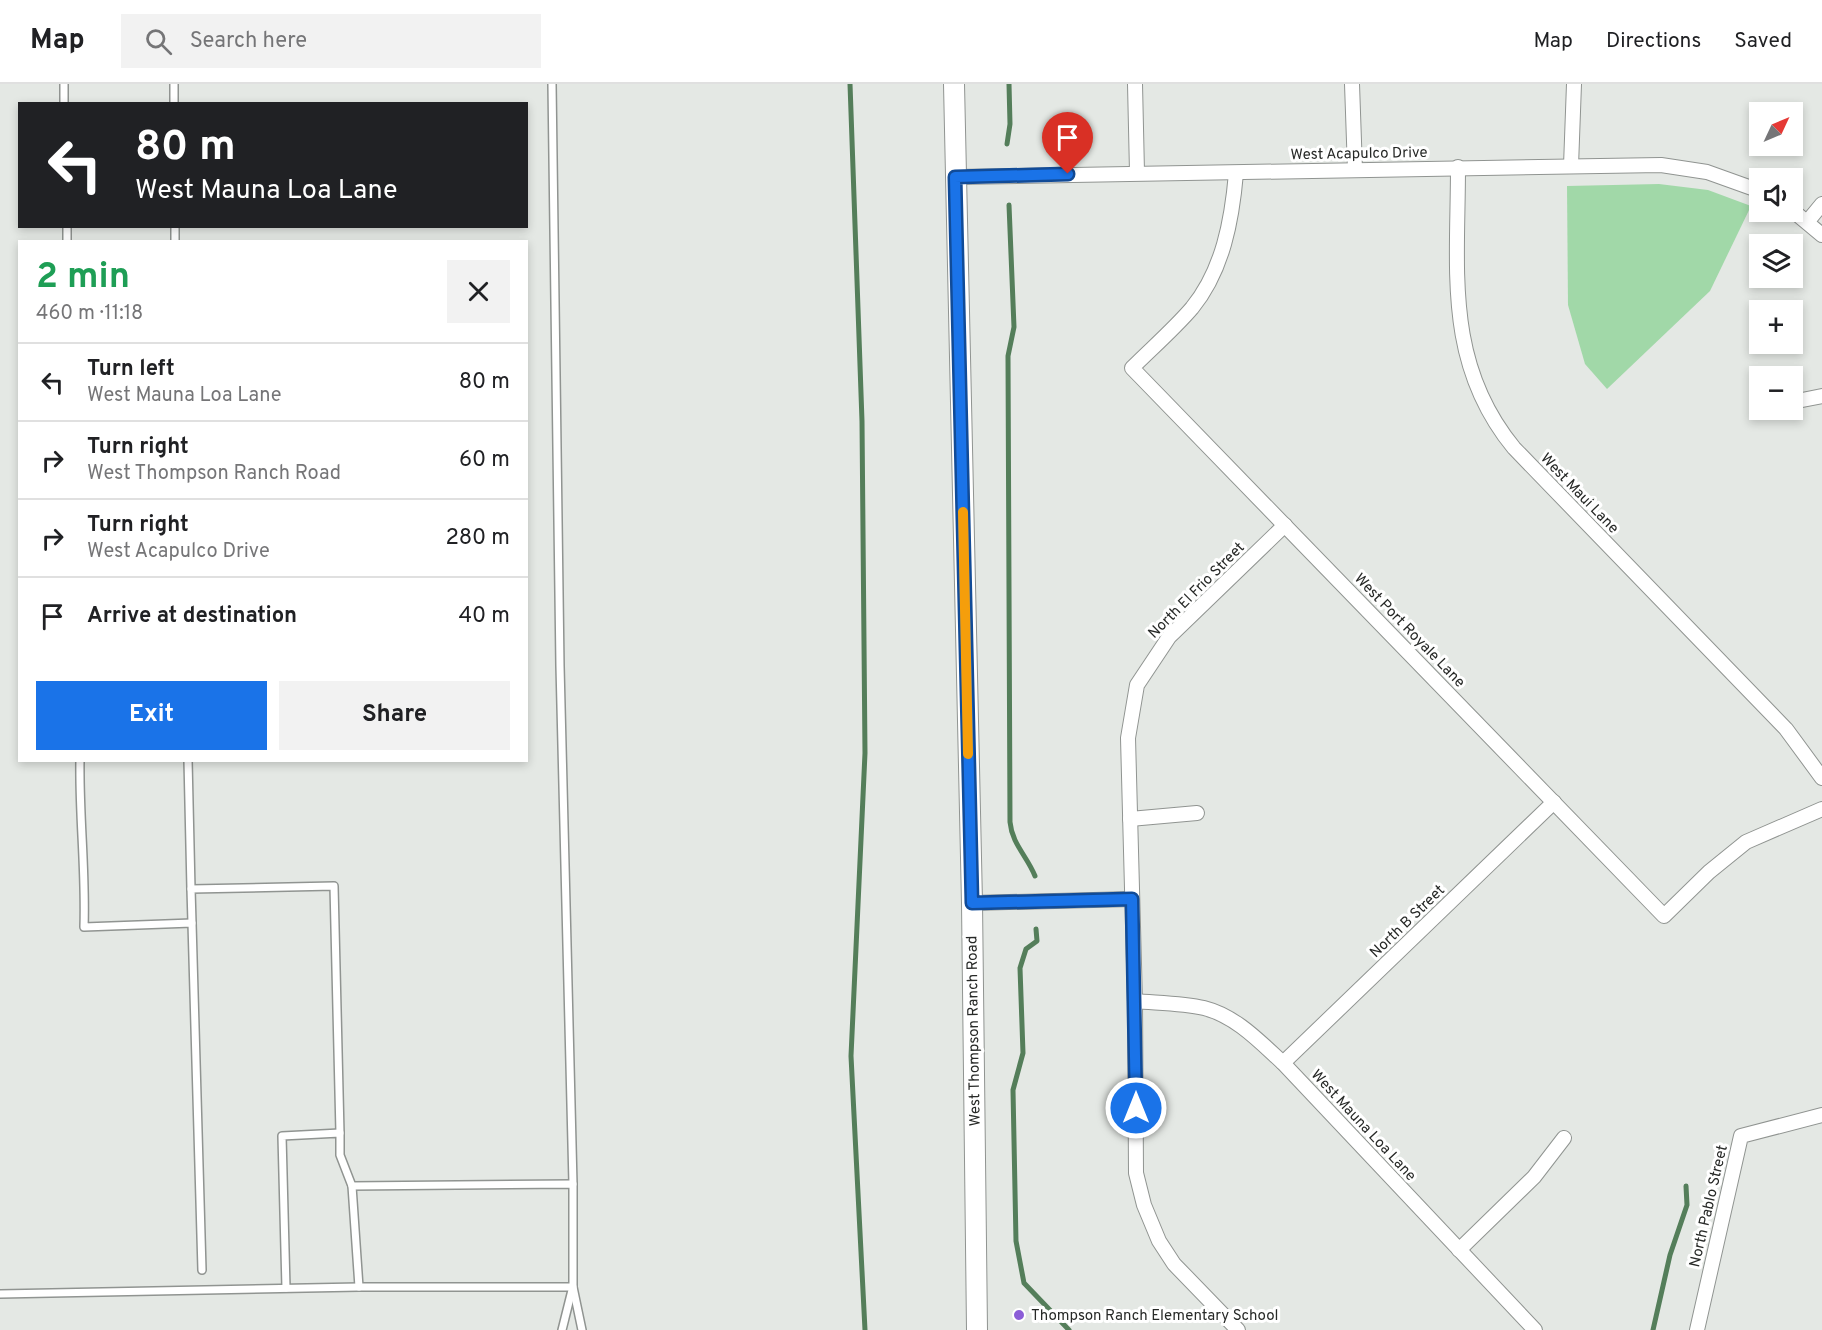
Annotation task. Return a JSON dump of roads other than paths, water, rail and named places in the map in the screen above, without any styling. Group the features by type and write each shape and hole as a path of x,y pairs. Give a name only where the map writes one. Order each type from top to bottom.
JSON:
{"main road":[{"name":"West Thompson Ranch Road","path":"954,84 972,903 976,1330"}],"street":[{"path":"1136,84 1137,172"},
{"path":"1352,84 1355,170"},
{"path":"1571,166 1574,84"},
{"name":"West Acapulco Drive","path":"955,177 1137,172 1236,173 1458,167 1660,165 1707,172 1749,187"},
{"name":"West Maui Lane","path":"1458,167 1458,316 1474,382 1492,422 1514,448 1786,729 1822,778"},
{"name":"West Port Royale Lane","path":"1236,173 1229,230 1208,281 1192,307 1132,368 1664,916 1709,872 1746,842 1822,809"},
{"path":"1808,221 1822,204"},
{"path":"1803,218 1822,235"},
{"path":"1803,400 1822,396"},
{"name":"North El Frio Street","path":"1238,1330 1174,1264 1159,1241 1144,1205 1136,1173 1135,1001 1128,738 1137,685 1169,637 1285,525"},
{"name":"North B Street","path":"1284,1063 1554,802"},
{"path":"1130,819 1197,813"},
{"path":"972,903 1132,899"},
{"name":"West Mauna Loa Lane","path":"1135,1001 1204,1008 1225,1016 1245,1028 1284,1063 1535,1330"},
{"name":"North Pablo Street","path":"1697,1330 1741,1136 1822,1115"},
{"path":"1459,1250 1534,1178 1564,1138"}],"lane":[{"path":"64,84 64,102"},
{"path":"174,84 174,102"},
{"path":"552,84 560,674 573,1184 573,1287 582,1330"},
{"path":"80,762 79,809 86,887 84,927 192,923"},
{"path":"188,762 202,1270"},
{"path":"191,889 334,886 340,1155 352,1186 359,1287"},
{"path":"286,1288 282,1136 340,1133"},
{"path":"352,1186 573,1184"},
{"path":"0,1294 359,1287 573,1287"},
{"path":"562,1330 573,1287"}],"waterway":[{"path":"850,84 862,421 865,753 851,1056 865,1330"},
{"path":"1007,144 1010,124 1009,84"},
{"path":"1009,205 1014,327 1008,356 1010,822 1014,837 1035,876"},
{"path":"1036,929 1037,941 1026,949 1020,968 1023,1053 1013,1090 1016,1241 1024,1283 1069,1330"},
{"path":"1653,1330 1670,1255 1687,1205 1686,1186"}],"place":[{"name":"Thompson Ranch Elementary School","path":"1019,1315"}]}
